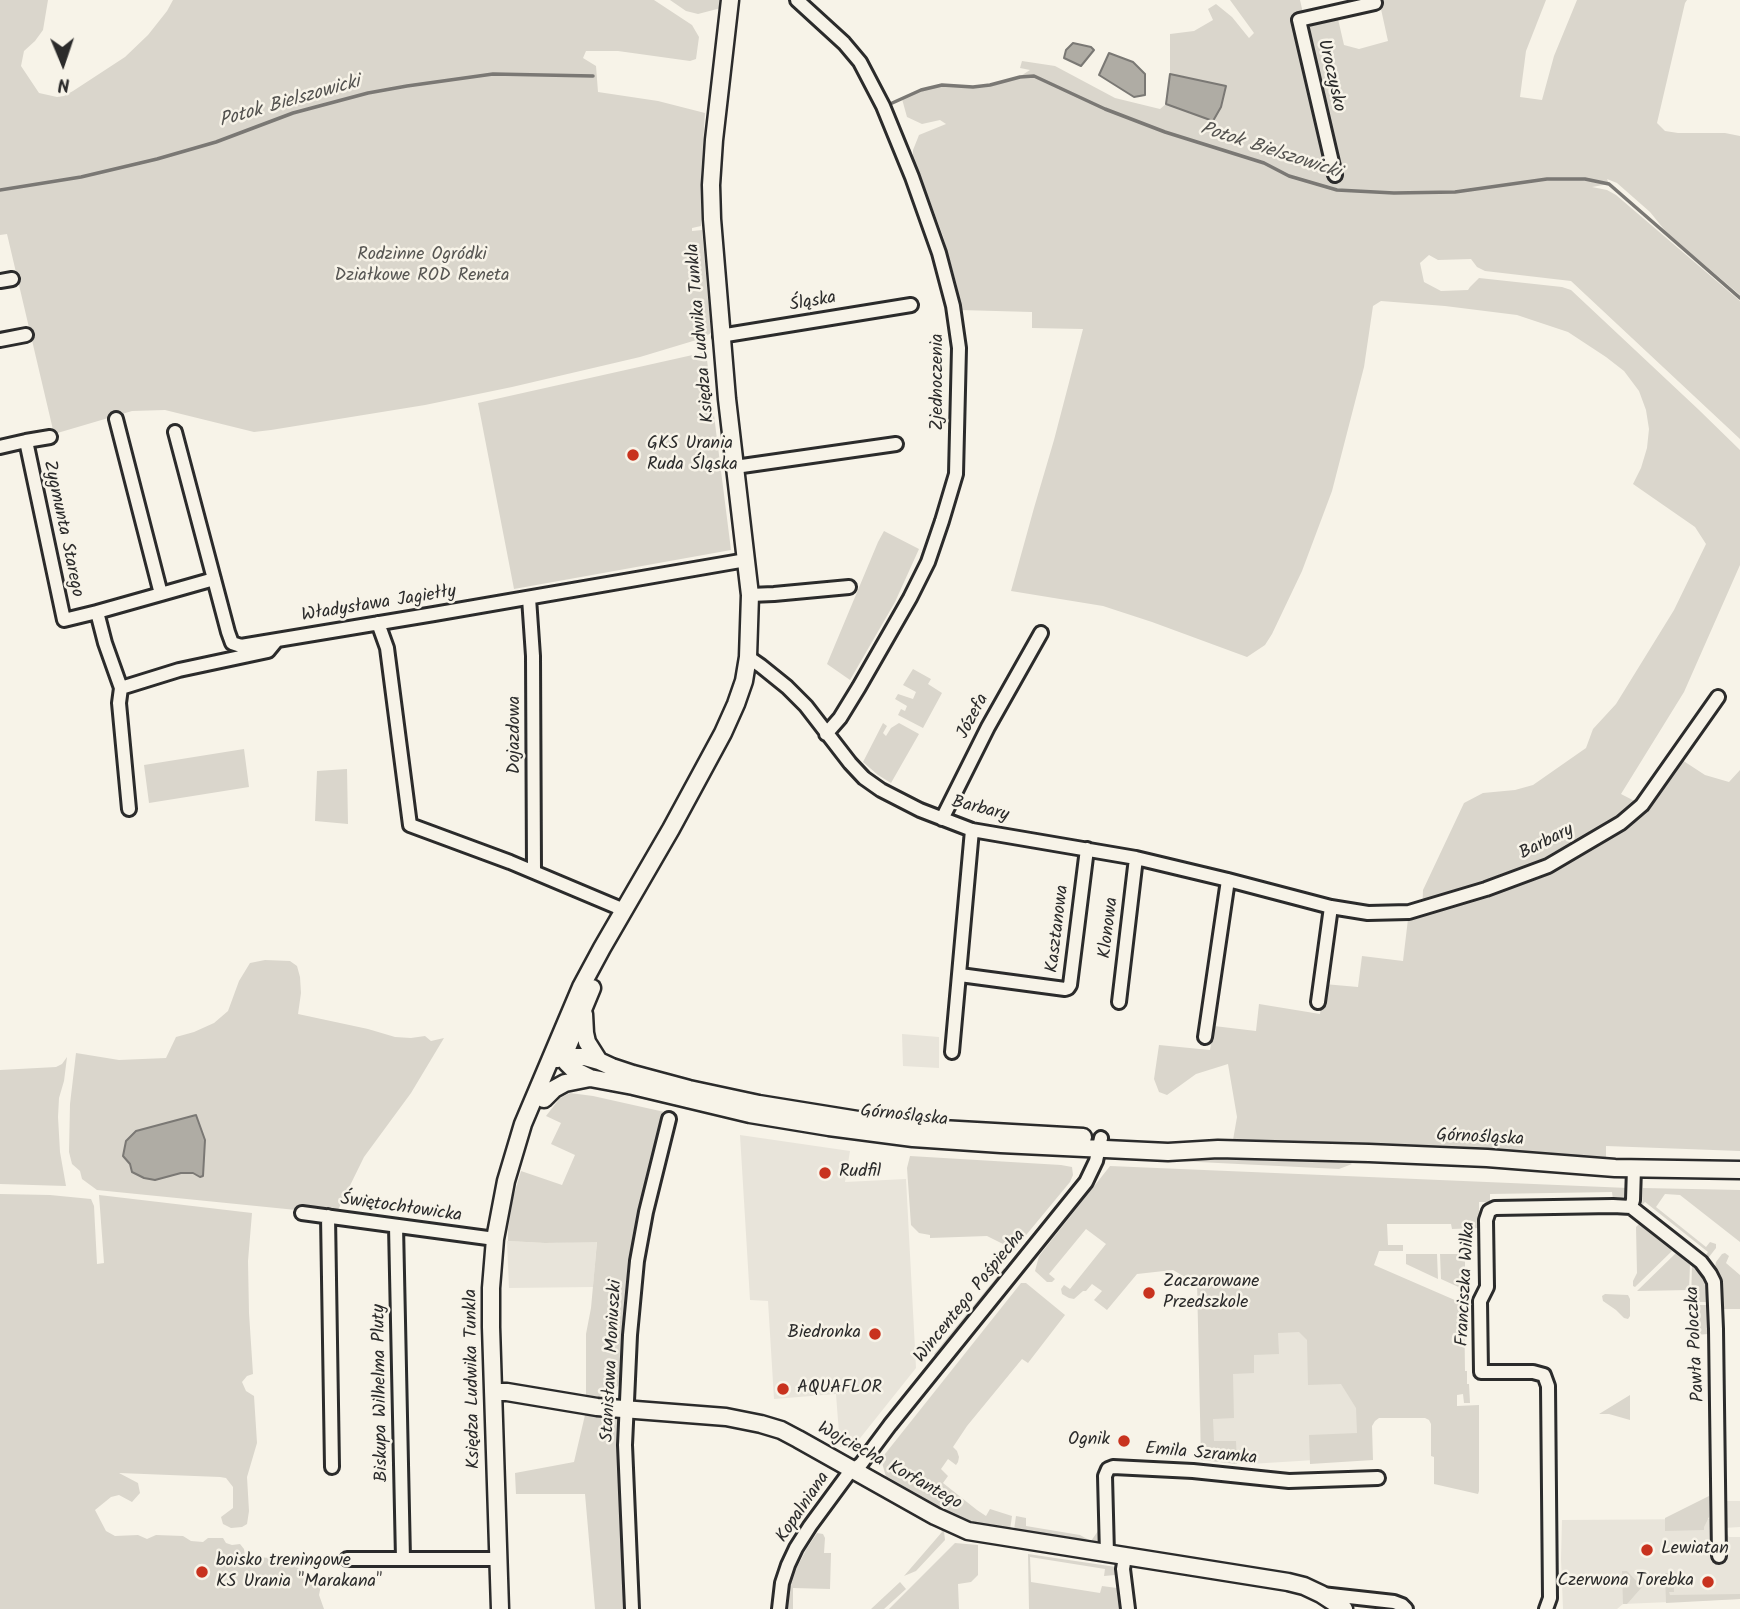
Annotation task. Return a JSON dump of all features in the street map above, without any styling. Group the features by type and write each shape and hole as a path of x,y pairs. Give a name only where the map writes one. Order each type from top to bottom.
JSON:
{"street":[{"name":"Księdza Ludwika Tunkla","path":"515,1150 544,1099 559,1040 591,967 723,733 744,681 748,657 750,595 720,336 711,185 714,133 730,0"},
{"name":"Zjednoczenia","path":"797,0 844,43 860,62 883,106 939,253 953,306 959,348 956,474 942,522 928,562 909,598 859,687 840,718 826,734"},
{"name":"Uroczysko","path":"1335,175 1299,20 1374,2"},
{"name":"Śląska","path":"720,336 911,305"},
{"path":"0,340 26,335"},
{"path":"116,419 161,594"},
{"name":"Władysława Jagiełły","path":"175,432 228,632 232,643 241,646 746,560"},
{"path":"26,441 50,436"},
{"name":"Zygmunta Starego","path":"0,447 26,441 64,620 97,612 121,688 119,703 129,809"},
{"path":"735,467 896,444"},
{"path":"97,612 214,579"},
{"path":"750,595 849,587"},
{"name":"Dojazdowa","path":"529,598 533,656 534,872"},
{"path":"379,623 387,648 410,825 534,872 620,917"},
{"name":"Józefa","path":"942,819 988,727 1041,633"},
{"path":"121,688 179,670 268,651 277,640"},
{"name":"Barbary","path":"748,657 788,687 806,705 826,734 864,778 902,802 942,819 972,830 1136,858 1331,907 1368,913 1409,912 1486,889 1548,866 1621,823 1642,806 1718,697"},
{"path":"744,681 761,677 776,678"},
{"path":"952,1052 972,830"},
{"name":"Kasztanowa","path":"960,975 1068,988 1087,849"},
{"name":"Klonowa","path":"1119,1002 1136,858"},
{"path":"1205,1037 1228,880"},
{"path":"1318,1002 1331,907"},
{"name":"Księdza Ludwika Tunkla","path":"500,1609 491,1288 500,1205 523,1124 584,1010 620,917"},
{"path":"584,1010 587,1042 598,1060"},
{"name":"Górnośląska","path":"556,1059 575,1056 598,1060 633,1074 689,1089 818,1114 941,1129 1100,1143 1408,1155 1634,1168 1740,1170"},
{"name":"Górnośląska","path":"556,1059 590,1078 750,1114 869,1133 943,1141 1100,1143"},
{"name":"Górnośląska","path":"544,1099 565,1083 590,1078"},
{"name":"Stanisława Moniuszki","path":"632,1609 625,1476 627,1377 637,1261 669,1119"},
{"name":"Wincentego Pośpiecha","path":"855,1469 1086,1182 1095,1165 1100,1143"},
{"path":"1631,1207 1634,1168"},
{"name":"Pawła Poloczka","path":"1631,1207 1700,1262 1714,1282 1719,1556"},
{"name":"Franciszka Wilka","path":"1546,1609 1549,1598 1548,1386 1544,1375 1533,1372 1481,1372 1480,1301 1487,1287 1486,1220 1489,1211 1495,1208 1631,1207"},
{"name":"Świętochłowicka","path":"302,1213 495,1239"},
{"path":"328,1216 332,1467"},
{"name":"Biskupa Wilhelma Pluty","path":"396,1226 403,1559"},
{"name":"Wojciecha Korfantego","path":"492,1392 507,1392 597,1408 726,1416 761,1424 790,1434 935,1516 968,1531 1288,1582 1321,1594 1344,1609"},
{"name":"Emila Szramka","path":"1107,1554 1105,1476 1108,1469 1113,1467 1194,1471 1289,1481 1378,1478"},
{"name":"Kopalniana","path":"779,1609 782,1583 796,1548 849,1473 855,1469"},
{"path":"1125,1557 1128,1609"},
{"path":"347,1559 498,1559"},
{"path":"1321,1594 1394,1602 1406,1609"}],"shaded area":[{"path":"1073,43 1094,50 1081,66 1064,58 1066,50"},
{"path":"1109,53 1133,62 1145,74 1145,95 1134,97 1099,75"},
{"path":"1170,74 1226,86 1221,107 1213,121 1166,104"},
{"path":"902,1034 939,1037 939,1068 903,1066"},
{"path":"196,1115 205,1140 203,1176 181,1173 155,1180 132,1172 130,1164 123,1156 126,1141 136,1131"},
{"path":"740,1135 850,1151 845,1182 906,1179 916,1368 853,1447 840,1447 836,1394 774,1399 768,1301 750,1300"},
{"path":"507,1241 597,1241 593,1287 509,1288"},
{"path":"1265,1257 1359,1407 1364,1457 1250,1464 1243,1458 1242,1450 1215,1451 1208,1438 1227,1261"},
{"path":"1710,1501 1740,1501 1740,1527 1724,1528 1729,1537 1740,1537 1740,1599 1623,1604 1617,1609 1563,1609 1562,1520 1710,1519"}],"green space":[{"name":"Rodzinne Ogródki Działkowe ROD Reneta","path":"0,0 48,0 43,30 24,51 21,66 39,93 57,97 73,91 125,57 148,35 173,0 654,0 692,25 699,37 696,59 690,61 618,51 586,51 583,58 596,66 598,92 658,101 705,113 701,226 692,228 692,231 702,230 711,333 703,338 640,357 512,387 425,405 271,430 254,432 165,410 132,411 54,434 7,234 0,235"},
{"path":"670,0 722,0 721,8 698,14 686,11"},
{"path":"1230,0 1300,0 1303,13 1335,6 1344,45 1359,49 1388,41 1379,0 1546,0 1526,51 1520,97 1542,100 1554,56 1577,0 1687,0 1657,123 1665,131 1740,136 1740,295 1667,233 1650,212 1617,183 1607,179 1609,184 1592,187 1616,195 1740,301 1740,439 1571,281 1485,271 1477,267 1471,259 1438,260 1429,255 1420,263 1424,282 1441,291 1468,290 1479,278 1571,290 1740,450 1740,565 1684,692 1621,794 1646,807 1682,760 1705,775 1729,782 1740,770 1740,1151 1606,1146 1606,1157 1233,1140 1237,1117 1228,1064 1196,1074 1167,1095 1159,1092 1154,1079 1159,1045 1210,1050 1214,1026 1256,1031 1259,1004 1320,1014 1324,984 1358,987 1362,956 1403,961 1408,919 1422,914 1423,890 1464,803 1483,793 1533,785 1586,748 1593,729 1616,704 1674,610 1706,544 1695,527 1633,484 1647,448 1649,429 1646,410 1639,391 1624,371 1606,357 1568,332 1517,315 1381,301 1373,306 1364,367 1332,491 1302,571 1265,645 1247,657 1103,606 1011,591 1083,329 1032,328 1032,312 960,310 957,286 943,236 913,157 919,135 946,124 940,120 922,124 907,117 902,99 921,90 942,85 973,87 1019,77 1030,70 1020,68 1022,61 1055,66 1115,98 1160,109 1166,104 1213,121 1226,86 1170,74 1170,34 1194,31 1213,20 1208,9 1216,4 1232,17 1249,38 1254,33"},
{"path":"706,352 731,550 514,589 478,403"},
{"path":"884,531 919,549 895,602 850,680 827,664"},
{"path":"913,669 931,679 928,684 942,693 923,728 898,715 901,709 905,711 907,706 895,699 898,694 913,699 916,692 903,685"},
{"path":"883,723 887,726 883,733 886,736 891,728 899,723 919,734 891,783 863,762"},
{"path":"244,749 249,787 149,803 144,765"},
{"path":"347,769 348,824 315,821 317,771"},
{"path":"265,960 290,961 297,966 301,993 298,1014 395,1037 425,1036 431,1041 444,1038 411,1093 364,1157 336,1214 97,1190 82,1179 80,1171 72,1164 69,1152 70,1104 76,1053 119,1060 166,1058 176,1037 214,1023 228,1011 239,981 250,963"},
{"path":"67,1057 58,1117 66,1186 0,1184 0,1070 56,1067"},
{"path":"593,1085 823,1133 823,1136 727,1119 709,1112 595,1088"},
{"path":"570,1093 669,1113 622,1374 618,1386 601,1393 600,1397 586,1396 586,1334 597,1242 508,1241 513,1198 521,1171 562,1185 575,1155 551,1144 561,1123 546,1116 560,1098"},
{"path":"1121,1155 1281,1161 1344,1158 1352,1164 1339,1169 1113,1160"},
{"path":"910,1156 1061,1165 1072,1167 1073,1175 1017,1246 1009,1246 1005,1242 1003,1244 987,1236 930,1238 930,1235 919,1233 911,1225 907,1168"},
{"path":"1110,1166 1628,1188 1625,1197 1613,1200 1612,1192 1490,1194 1490,1202 1479,1202 1479,1228 1452,1229 1451,1224 1387,1224 1388,1245 1403,1245 1403,1251 1379,1251 1374,1265 1457,1301 1460,1295 1464,1296 1465,1371 1470,1403 1464,1403 1463,1394 1457,1395 1457,1406 1479,1405 1478,1494 1434,1484 1431,1424 1425,1418 1379,1418 1375,1421 1372,1426 1373,1460 1310,1464 1309,1435 1357,1433 1356,1408 1341,1384 1308,1385 1307,1340 1299,1332 1278,1333 1279,1354 1254,1355 1254,1373 1233,1374 1234,1418 1213,1419 1214,1441 1236,1441 1237,1464 1201,1460 1197,1281 1173,1270 1137,1274 1107,1310 1094,1300 1102,1291 1092,1284 1074,1299 1069,1298 1062,1294 1061,1289 1064,1285 1070,1289 1106,1244 1086,1229 1049,1274 1055,1279 1052,1282 1047,1282 1035,1271 1039,1256"},
{"path":"1643,1188 1740,1190 1740,1242 1680,1195 1665,1194 1656,1207 1706,1247 1710,1242 1716,1244 1709,1257 1704,1258 1708,1252 1645,1202 1642,1205"},
{"path":"0,1194 91,1199 94,1206 97,1264 104,1263 99,1195 252,1213 248,1261 253,1374 242,1382 246,1391 254,1396 257,1443 247,1477 247,1524 231,1528 223,1524 221,1517 233,1508 233,1487 226,1478 220,1477 119,1473 138,1483 140,1493 132,1502 119,1495 111,1497 95,1510 106,1531 115,1536 138,1535 147,1539 156,1535 183,1536 191,1541 203,1542 208,1538 223,1538 226,1543 240,1544 245,1556 295,1560 297,1567 307,1574 312,1582 321,1585 319,1595 324,1609 0,1609"},
{"path":"1639,1224 1672,1251 1635,1287 1636,1227"},
{"path":"1676,1253 1690,1265 1689,1290 1637,1291"},
{"path":"1725,1253 1729,1256 1726,1263 1740,1275 1740,1309 1721,1309 1714,1272 1716,1262"},
{"path":"1406,1254 1437,1254 1438,1279 1406,1264"},
{"path":"1440,1254 1465,1254 1465,1290 1441,1279"},
{"path":"1692,1266 1705,1282 1707,1302 1691,1302"},
{"path":"1004,1268 1005,1272 937,1358 934,1354"},
{"path":"1021,1283 1026,1283 1065,1315 1028,1363 1022,1359 967,1426 953,1447 959,1457 956,1465 948,1459 941,1469 948,1476 943,1483 986,1516 990,1509 1012,1516 1010,1530 954,1516 891,1481 886,1477 881,1459"},
{"path":"1628,1295 1628,1319 1603,1301 1602,1296"},
{"path":"1692,1305 1707,1305 1708,1334 1696,1335"},
{"path":"1630,1395 1630,1420 1599,1414"},
{"path":"585,1415 622,1418 620,1484 625,1609 595,1609 585,1494 516,1494 515,1473 574,1462"},
{"path":"1709,1496 1709,1517 1704,1530 1665,1531 1665,1518"},
{"path":"1016,1516 1026,1518 1026,1526 1080,1535 1091,1541 1098,1531 1102,1541 1100,1544 1014,1530"},
{"path":"940,1527 944,1531 945,1540 916,1571 904,1576 942,1532"},
{"path":"817,1533 823,1534 825,1538 824,1553 831,1553 830,1589 793,1588 793,1609 788,1609 788,1594 793,1575"},
{"path":"955,1543 978,1545 978,1575 971,1582 958,1584 959,1609 889,1609"},
{"path":"1028,1554 1116,1567 1117,1574 1104,1576 1105,1569 1030,1557 1031,1582 1100,1593 1102,1586 1117,1588 1120,1609 1029,1609"},
{"path":"1622,1571 1627,1571 1642,1587 1627,1604 1623,1604"},
{"path":"1665,1573 1673,1573 1674,1592 1669,1592 1670,1595 1740,1594 1740,1599 1666,1603"},
{"path":"900,1582 906,1589 884,1609 871,1609"}],"waterway":[{"name":"Potok Bielszowicki","path":"0,190 81,177 157,159 216,142 293,113 368,93 493,74 593,76"},
{"name":"Potok Bielszowicki","path":"890,104 921,90 942,85 973,87 1034,76 1105,109 1165,132 1264,163 1289,176 1337,190 1455,192 1547,179 1585,179 1609,184 1740,298"}],"place":[{"name":"GKS Urania Ruda Śląska","path":"633,455"},
{"name":"Rudfil","path":"825,1173"},
{"name":"Zaczarowane Przedszkole","path":"1149,1293"},
{"name":"Biedronka","path":"875,1334"},
{"name":"AQUAFLOR","path":"783,1389"},
{"name":"Ognik","path":"1124,1441"},
{"name":"Lewiatan","path":"1647,1550"},
{"name":"boisko treningowe KS Urania \"Marakana\"","path":"202,1572"},
{"name":"Czerwona Torebka","path":"1708,1582"}]}
